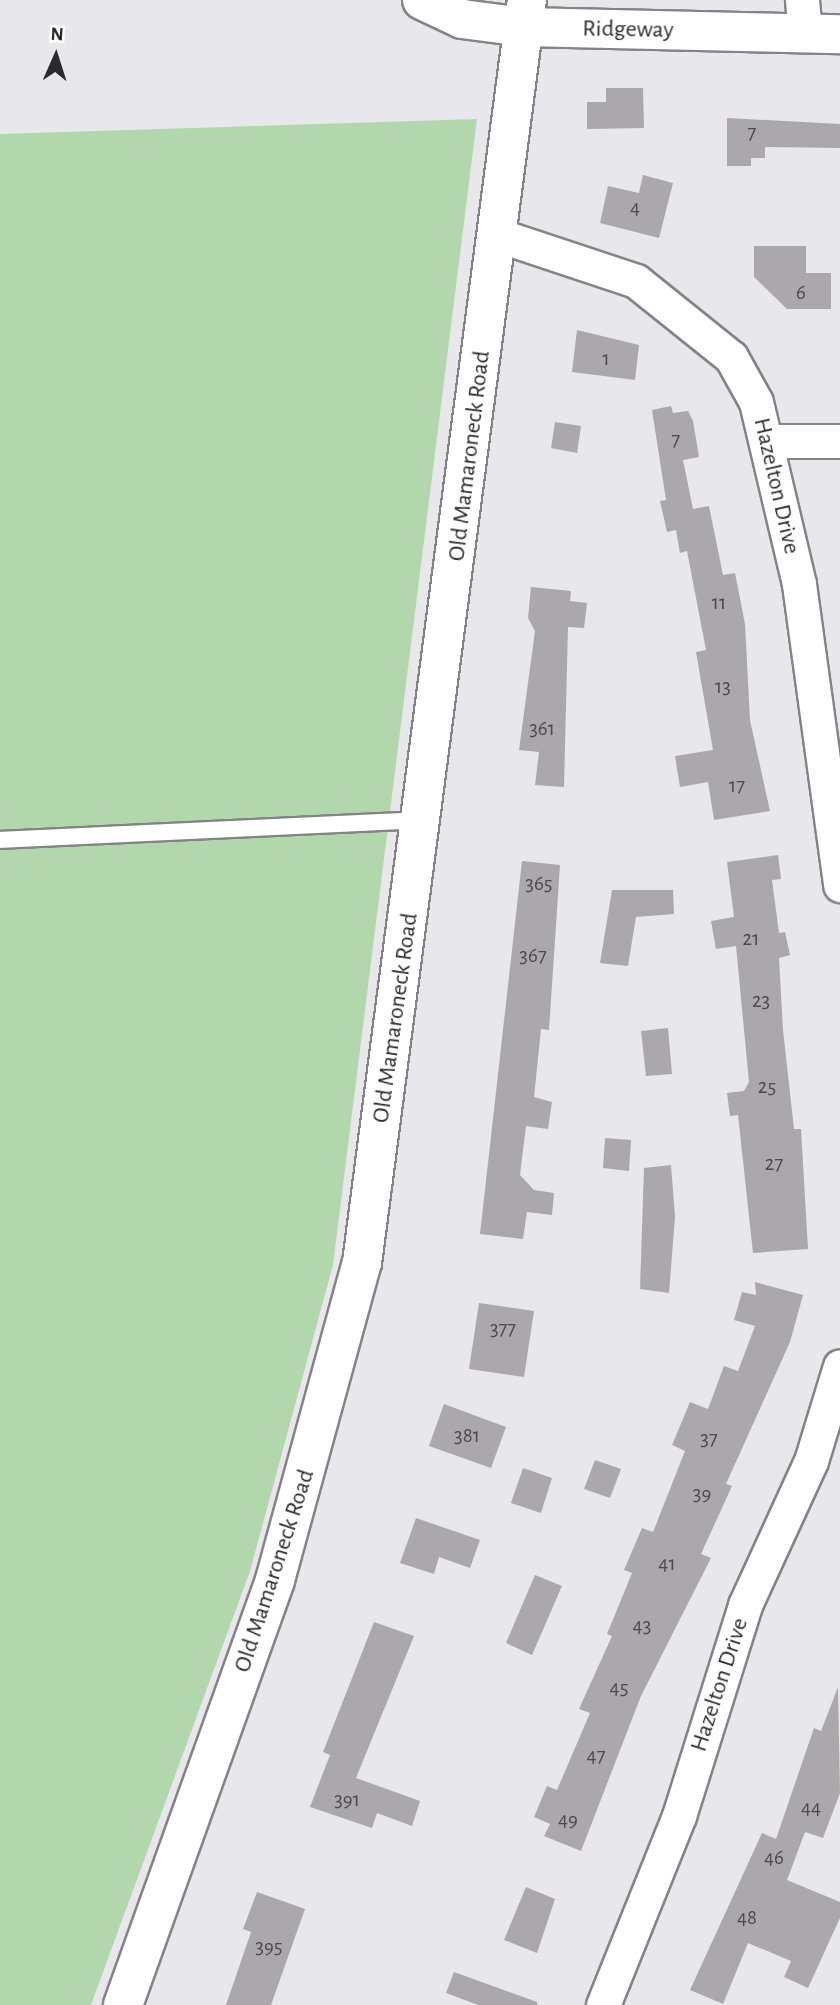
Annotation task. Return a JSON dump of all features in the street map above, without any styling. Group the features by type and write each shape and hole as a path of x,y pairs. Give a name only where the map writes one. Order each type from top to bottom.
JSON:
{"main road":[{"name":"Ridgeway","path":"422,0 462,19 526,14 816,23"},
{"name":"Old Mamaroneck Road","path":"123,2005 275,1580 327,1402 362,1263 423,820 526,14"}],"street":[{"name":"Hazelton Drive","path":"498,235 586,260 636,281 677,309 731,357 769,441 799,584 839,867"},
{"path":"769,441 840,441"},
{"name":"Hazelton Drive","path":"603,2005 678,1816 745,1605 811,1461 840,1366"}],"lane":[{"path":"0,840 423,820"}],"green space":[{"path":"477,119 333,1265 250,1571 91,2005 0,2005 0,134"}],"building":[{"path":"606,88 643,88 644,128 587,129 587,102 606,102"},
{"path":"727,118 840,124 840,148 765,147 765,158 751,158 751,166 727,166"},
{"path":"643,175 673,183 659,238 600,223 608,186 639,193"},
{"path":"754,246 806,246 806,273 831,273 831,309 787,309 754,277"},
{"path":"577,330 639,345 635,380 572,372"},
{"path":"671,406 673,413 688,411 693,421 699,457 683,460 693,509 709,506 723,575 735,573 745,624 750,720 770,811 714,820 708,782 680,787 675,756 713,750 696,652 706,650 687,551 680,553 676,530 667,532 660,501 666,500 652,410"},
{"path":"555,422 581,426 577,453 551,448"},
{"path":"531,587 571,591 570,601 587,603 584,628 568,627 564,787 535,785 539,752 519,750 535,631 528,618"},
{"path":"778,855 781,879 772,880 779,933 785,932 790,955 779,958 783,1030 794,1129 801,1129 808,1249 753,1253 738,1115 730,1116 727,1093 744,1091 749,1082 736,946 716,949 711,921 734,917 727,862"},
{"path":"522,861 560,865 549,1030 541,1029 534,1097 552,1102 548,1129 526,1126 520,1175 534,1190 554,1193 552,1215 527,1212 523,1239 480,1234"},
{"path":"612,890 673,890 674,914 636,917 628,966 600,963"},
{"path":"668,1028 672,1074 646,1076 641,1031"},
{"path":"605,1138 631,1140 629,1171 603,1168"},
{"path":"671,1165 675,1217 669,1293 640,1289 644,1168"},
{"path":"755,1282 803,1295 790,1342 726,1484 732,1486 701,1554 711,1558 641,1696 581,1851 544,1836 550,1824 534,1817 547,1786 557,1790 590,1713 579,1709 612,1636 607,1634 632,1573 624,1570 642,1528 653,1532 685,1451 672,1445 690,1402 708,1409 724,1366 738,1371 755,1326 734,1320 742,1292 756,1295"},
{"path":"479,1303 534,1311 524,1377 469,1369"},
{"path":"444,1404 506,1427 491,1468 429,1446"},
{"path":"595,1460 621,1469 610,1498 584,1489"},
{"path":"523,1468 552,1478 541,1513 511,1503"},
{"path":"416,1518 480,1540 470,1568 439,1557 434,1574 400,1563"},
{"path":"535,1575 562,1586 532,1655 506,1643"},
{"path":"374,1622 414,1636 356,1778 420,1801 412,1826 377,1813 372,1828 310,1807 330,1755 323,1752"},
{"path":"838,1687 840,1793 823,1838 805,1832 787,1880 840,1902 840,1918 808,1988 784,1977 791,1961 748,1943 723,2004 690,1990 762,1833 776,1839 814,1728 821,1731"},
{"path":"526,1887 555,1899 537,1953 504,1940"},
{"path":"257,1892 305,1909 271,2005 226,2005 251,1932 243,1929"},
{"path":"454,1972 537,2002 537,2005 478,2005 446,1993"}]}
